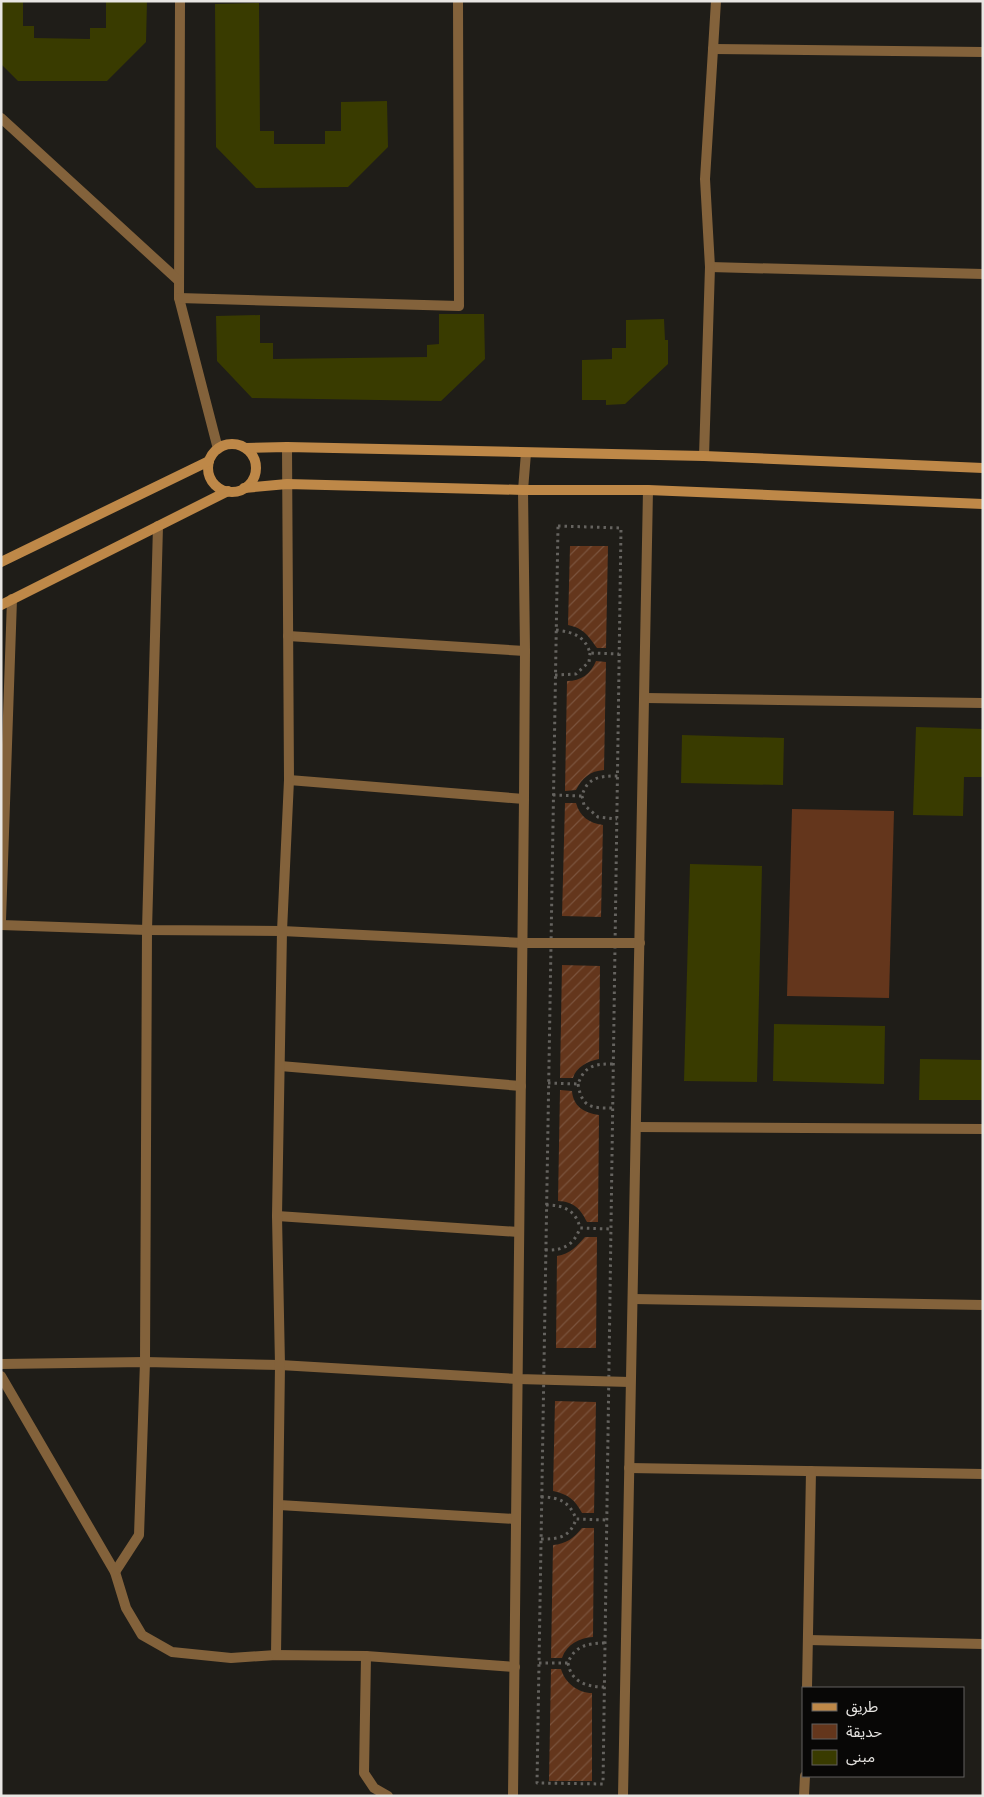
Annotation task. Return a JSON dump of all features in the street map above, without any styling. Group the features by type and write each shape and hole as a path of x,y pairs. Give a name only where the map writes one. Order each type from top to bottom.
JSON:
{"street":[{"path":"180,1 179,298 218,449"},
{"path":"179,298 459,306 458,1"},
{"path":"704,456 710,267 705,180 716,1"},
{"path":"713,49 983,52"},
{"path":"1,118 178,280"},
{"path":"710,267 983,274"},
{"path":"1,562 209,461 218,449 232,443 246,448 287,447 704,456 983,468"},
{"path":"276,1655 280,1364 277,1216 282,931 289,780 287,447"},
{"path":"244,488 255,476 256,468 252,454 246,448"},
{"path":"513,1796 524,799 525,651 522,490 526,453"},
{"path":"209,461 208,469 214,483 220,489 228,491 287,484 522,490 648,490 983,504"},
{"path":"623,1796 630,1382 646,698 648,490"},
{"path":"1,605 228,491"},
{"path":"115,1572 138,1535 144,1362 146,930 158,526"},
{"path":"1,920 12,599"},
{"path":"288,636 525,651"},
{"path":"646,698 983,703"},
{"path":"289,780 524,799"},
{"path":"1,925 146,930 282,931 523,943 640,943"},
{"path":"280,1066 521,1086"},
{"path":"636,1127 983,1129"},
{"path":"277,1216 519,1232"},
{"path":"633,1299 983,1305"},
{"path":"1,1364 144,1362 280,1364 518,1379 630,1382"},
{"path":"1,1376 115,1572 126,1608 142,1635 172,1652 231,1658 276,1655 366,1656 514,1667"},
{"path":"629,1468 983,1474"},
{"path":"807,1687 811,1471"},
{"path":"279,1505 516,1519"},
{"path":"808,1640 983,1644"},
{"path":"366,1656 364,1774 374,1788 388,1796"},
{"path":"804,1796 805,1777"}],"path":[{"path":"558,526 621,528 619,654 603,1784 536,1783 558,526"},
{"path":"555,675 576,674 589,662 590,653 588,644 582,638 567,631 556,630"},
{"path":"590,653 619,654"},
{"path":"617,819 598,817 584,805 582,796 584,788 590,781 601,776 618,776"},
{"path":"553,795 582,796"},
{"path":"613,1064 598,1064 589,1067 581,1075 578,1084 580,1096 586,1104 597,1108 613,1108"},
{"path":"548,1083 578,1084"},
{"path":"545,1250 563,1249 571,1244 580,1228 578,1220 571,1211 562,1207 546,1205"},
{"path":"580,1228 611,1229"},
{"path":"540,1539 566,1536 573,1529 576,1519 573,1510 566,1503 558,1499 541,1497"},
{"path":"576,1519 607,1520"},
{"path":"604,1687 586,1686 576,1680 570,1672 568,1663 571,1654 578,1648 605,1643"},
{"path":"538,1663 568,1663"}],"green space":[{"path":"570,546 608,546 606,648 597,648 582,631 568,625"},
{"path":"596,661 606,662 604,770 587,776 576,790 565,791 567,681 577,680 585,676"},
{"path":"565,803 576,803 583,816 593,823 603,825 601,917 562,916"},
{"path":"792,809 894,811 889,998 787,996"},
{"path":"562,965 600,966 599,1059 583,1065 573,1078 560,1078"},
{"path":"560,1090 572,1091 575,1101 580,1108 589,1113 599,1115 598,1222 587,1222 582,1213 572,1204 558,1201"},
{"path":"585,1237 597,1237 596,1348 556,1348 557,1256 569,1251"},
{"path":"555,1401 596,1402 594,1513 582,1513 570,1498 553,1491"},
{"path":"582,1528 594,1528 593,1637 570,1645 562,1658 551,1658 553,1545 569,1540"},
{"path":"551,1669 561,1669 569,1683 577,1689 592,1693 592,1781 549,1781"}],"building":[{"path":"1,1 23,1 23,26 34,26 34,38 90,39 90,28 106,28 106,1 147,1 146,42 107,81 18,81 1,64"},
{"path":"259,3 260,131 274,131 274,144 325,144 325,131 341,131 341,102 387,101 388,147 348,187 256,188 216,147 215,4"},
{"path":"439,314 484,314 485,359 441,401 252,398 217,361 216,316 260,315 260,343 273,343 273,359 427,357 427,345 439,344"},
{"path":"664,319 665,340 668,340 668,364 625,404 606,405 606,400 582,400 582,360 612,359 612,348 626,348 626,320"},
{"path":"916,727 983,729 983,777 964,777 963,816 913,815"},
{"path":"682,735 784,738 783,785 681,783"},
{"path":"690,864 762,866 757,1082 684,1081"},
{"path":"774,1024 885,1026 884,1084 773,1081"},
{"path":"920,1059 983,1060 983,1100 919,1100"}]}
